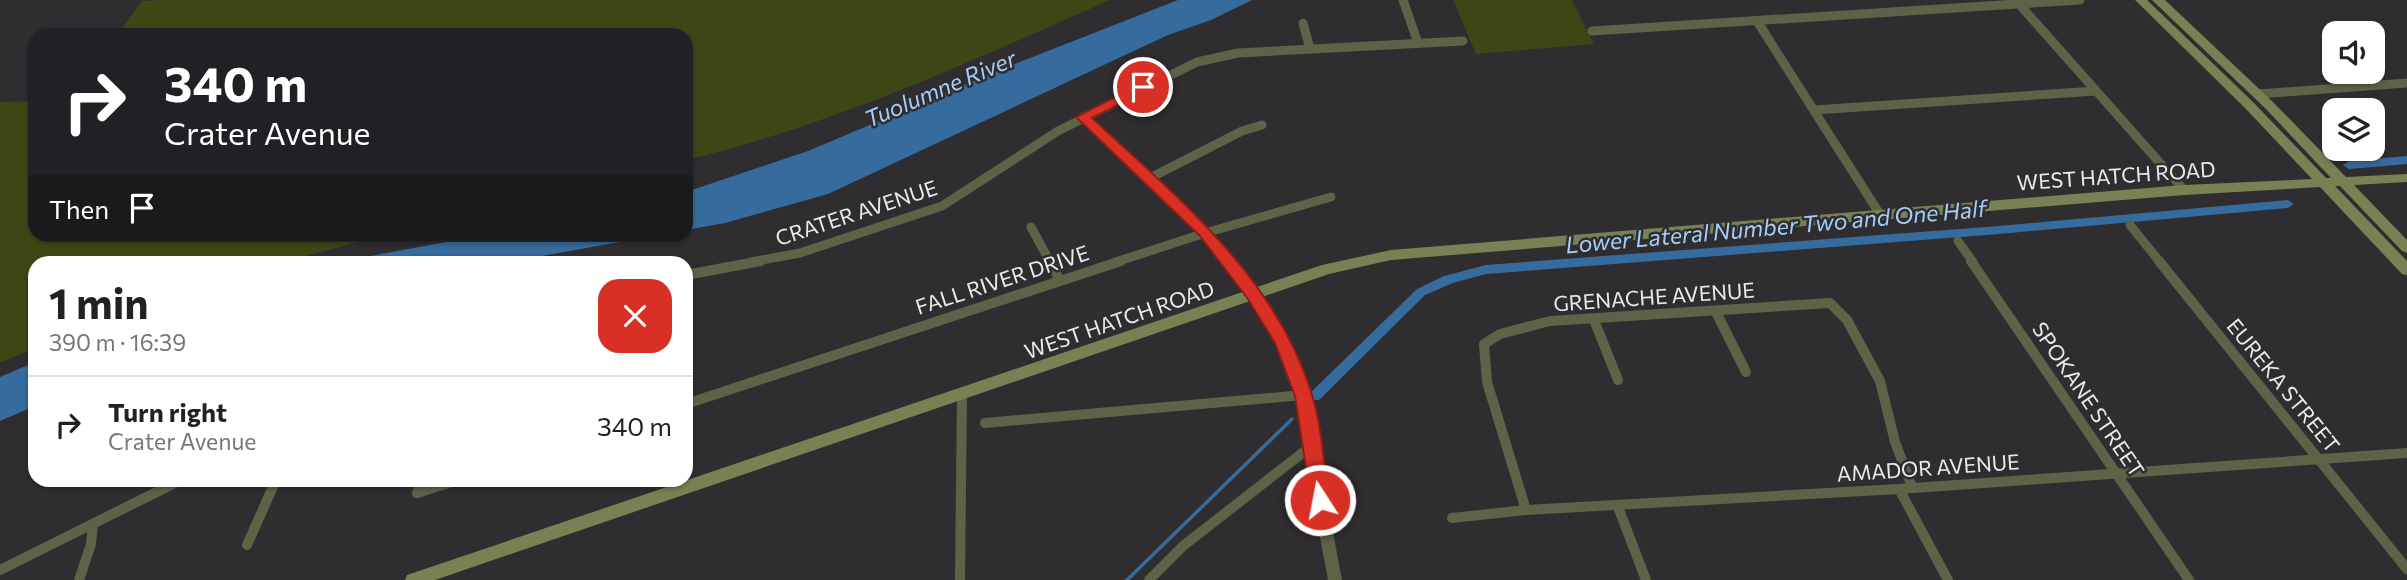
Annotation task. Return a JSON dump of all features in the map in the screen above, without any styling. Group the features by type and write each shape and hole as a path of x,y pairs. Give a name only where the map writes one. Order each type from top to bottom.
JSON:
{"main road":[{"path":"2141,0 2249,105 2407,270"},
{"path":"2148,0 2189,34 2199,39"},
{"path":"2158,0 2258,94 2407,248"},
{"name":"WEST HATCH ROAD","path":"693,484 1327,269 1391,256 2184,190 2407,178"},
{"name":"WEST HATCH ROAD","path":"413,580 686,487"}],"street":[{"path":"1403,0 1418,43"},
{"path":"1592,31 2080,0"},
{"path":"2019,4 2184,190"},
{"path":"1757,21 1881,216"},
{"path":"1303,23 1310,49"},
{"name":"CRATER AVENUE","path":"693,274 800,253 942,206 1083,117 1198,62 1224,55 1463,41"},
{"path":"2258,94 2407,83"},
{"path":"1814,110 2096,91"},
{"path":"1083,117 1205,233 1254,295 1282,342 1304,396 1310,447 1335,580"},
{"path":"1149,179 1242,131 1262,125"},
{"name":"FALL RIVER DRIVE","path":"693,402 1205,233 1331,197"},
{"name":"EUREKA STREET","path":"2130,225 2407,569"},
{"path":"1031,227 1060,280"},
{"name":"SPOKANE STREET","path":"1958,241 2189,580"},
{"name":"GRENACHE AVENUE","path":"1526,510 1487,382 1484,344 1500,334 1534,324 1830,303 1847,320 1880,381 1895,442 1912,487"},
{"path":"1716,312 1746,372"},
{"path":"1594,320 1618,380"},
{"path":"960,580 961,393"},
{"path":"985,423 1304,396"},
{"path":"1149,580 1183,546 1310,447"},
{"name":"AMADOR AVENUE","path":"1451,518 1526,510 1618,507 1899,489 2407,453"},
{"path":"0,570 167,487"},
{"path":"247,545 273,487"},
{"path":"419,487 417,493 436,487"},
{"path":"1899,489 1948,580"},
{"path":"1618,507 1646,580"},
{"path":"79,580 91,544 93,524"}],"green space":[{"path":"1110,0 849,110 741,146 693,158 693,28 122,28 142,1"},
{"path":"1453,0 1572,0 1594,44 1476,54"},
{"path":"28,101 28,242 359,242 306,256 28,256 28,351 0,363 0,102"}],"water":[{"path":"1178,0 1252,0 1211,20 1168,35 828,194 725,223 693,229 693,190 808,151 1007,67"},
{"path":"446,242 620,242 542,256 370,256"},
{"path":"28,365 28,409 0,421 0,377"}],"waterway":[{"path":"2349,165 2407,160"},
{"name":"Lower Lateral Number Two and One Half","path":"1314,396 1421,292 1448,280 1496,268 1999,230 2288,204"},
{"name":"Lower Lateral Number Two and One Half","path":"1127,580 1292,419"}],"route":[{"path":"1143,87 1083,117 1205,233 1254,295 1282,342 1304,396 1320,500"}],"water label":[{"name":"Tuolumne River","path":"940,88"}]}
